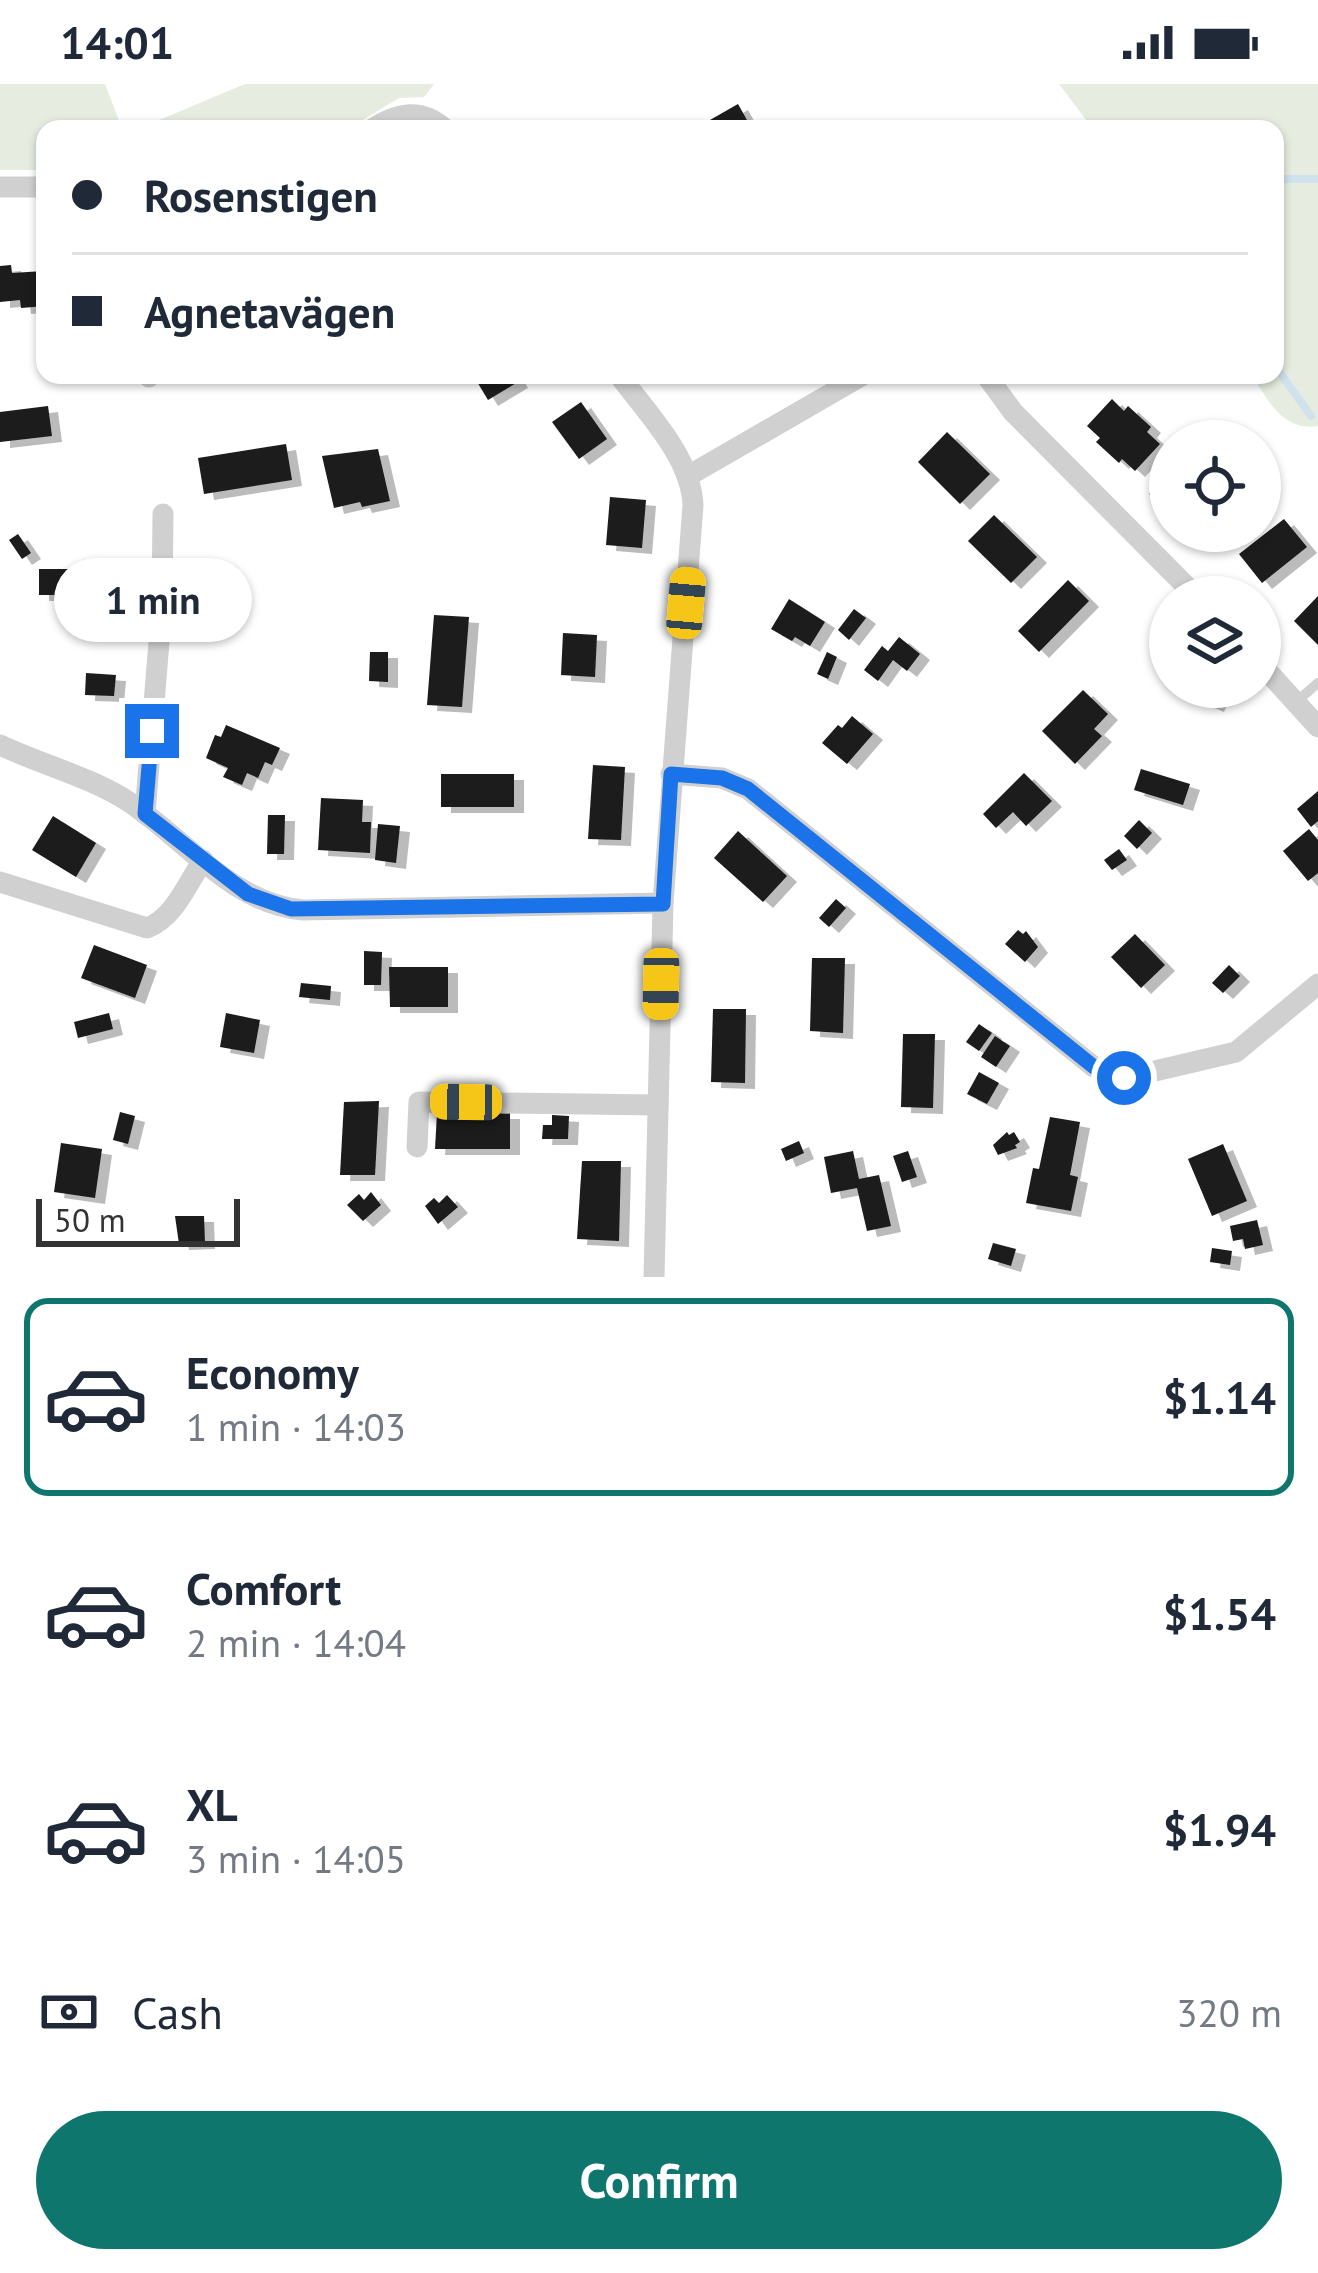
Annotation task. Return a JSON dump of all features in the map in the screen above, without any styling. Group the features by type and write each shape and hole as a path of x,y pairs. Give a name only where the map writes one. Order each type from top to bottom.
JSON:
{"street":[{"path":"389,120 412,113 434,120"},
{"path":"0,187 36,187"},
{"path":"626,384 693,490 663,904 654,1277"},
{"path":"688,476 847,384"},
{"path":"993,384 1013,412 1176,576"},
{"path":"145,814 162,605 163,514"},
{"path":"1281,686 1318,727"},
{"path":"0,745 112,794 248,894 291,909 663,904"},
{"path":"671,774 722,778 748,789 1094,1067 1114,1077 1136,1076 1243,1049 1318,984"},
{"path":"0,883 146,928 171,910 203,860"},
{"path":"417,1148 419,1102 658,1105"}],"lane":[{"path":"1296,702 1318,683"}],"shaded area":[{"path":"0,84 105,84 119,120 36,120 36,170 0,170"},
{"path":"245,84 434,84 424,97 399,98 363,120 159,120"},
{"path":"1059,84 1318,84 1318,426 1286,419 1258,384 1284,384 1284,120 1086,120"}],"building":[{"path":"738,104 747,120 710,120"},
{"path":"11,265 12,273 36,272 36,307 21,308 20,300 0,302 0,266"},
{"path":"478,384 515,384 488,400"},
{"path":"1112,399 1124,411 1128,406 1149,425 1149,456 1135,471 1096,442 1100,438 1087,426"},
{"path":"581,402 607,439 579,459 552,422"},
{"path":"48,406 52,436 0,442 0,412"},
{"path":"947,432 990,474 960,504 918,462"},
{"path":"286,444 292,480 204,494 198,458"},
{"path":"378,449 390,501 334,508 322,456"},
{"path":"610,497 646,500 642,548 606,545"},
{"path":"994,515 1037,557 1011,583 968,541"},
{"path":"1284,519 1307,547 1271,576 1256,576 1239,554 1281,552"},
{"path":"18,534 31,553 22,559 9,540"},
{"path":"39,569 86,574 86,595 55,601 55,595 39,595"},
{"path":"1068,580 1089,601 1039,652 1018,631"},
{"path":"1318,596 1318,645 1294,621"},
{"path":"789,599 825,622 810,646 771,629"},
{"path":"854,609 866,618 849,640 838,630"},
{"path":"434,615 469,617 462,707 427,705"},
{"path":"563,633 597,635 595,677 561,675"},
{"path":"899,637 920,654 907,671 893,660 878,681 864,670 882,646 888,651"},
{"path":"370,652 388,652 388,682 369,681"},
{"path":"827,652 837,657 828,679 817,674"},
{"path":"86,673 116,675 114,696 85,695"},
{"path":"1083,690 1108,714 1094,729 1102,736 1075,764 1042,731"},
{"path":"852,716 873,734 847,764 822,743"},
{"path":"226,725 280,748 272,765 265,762 258,778 247,773 242,785 223,777 228,768 206,758 215,735 221,737"},
{"path":"593,765 625,767 621,840 588,839"},
{"path":"1141,769 1190,784 1183,805 1134,790"},
{"path":"1024,773 1052,801 1026,826 1013,812 996,828 983,814"},
{"path":"441,774 514,774 514,807 441,807"},
{"path":"1318,791 1318,821 1311,827 1297,809"},
{"path":"321,798 363,800 362,822 371,822 370,853 318,850"},
{"path":"268,815 285,815 284,854 267,854"},
{"path":"53,816 96,843 76,877 32,850"},
{"path":"1139,820 1152,833 1137,849 1124,836"},
{"path":"378,824 400,826 396,863 375,860"},
{"path":"1309,829 1318,840 1318,873 1308,881 1283,851"},
{"path":"738,831 787,876 763,902 714,858"},
{"path":"1119,849 1127,860 1112,870 1104,860"},
{"path":"836,899 846,908 829,927 819,918"},
{"path":"1018,930 1026,931 1038,947 1025,962 1005,944"},
{"path":"1135,934 1165,965 1141,988 1111,957"},
{"path":"94,945 147,965 135,998 81,978"},
{"path":"364,951 382,952 381,985 364,985"},
{"path":"812,958 845,958 843,1033 810,1031"},
{"path":"1229,965 1240,976 1223,993 1212,983"},
{"path":"389,967 448,967 448,1007 390,1007"},
{"path":"301,983 331,986 330,1000 299,997"},
{"path":"713,1009 746,1009 745,1083 711,1082"},
{"path":"109,1013 113,1029 78,1038 74,1022"},
{"path":"226,1013 260,1020 254,1053 220,1047"},
{"path":"979,1024 992,1033 979,1051 966,1042"},
{"path":"903,1034 935,1034 933,1108 901,1107"},
{"path":"995,1036 1010,1046 996,1067 981,1057"},
{"path":"979,1072 999,1083 987,1104 967,1094"},
{"path":"379,1101 375,1175 340,1175 344,1102"},
{"path":"120,1112 135,1116 128,1144 113,1140"},
{"path":"437,1113 510,1113 510,1149 435,1149"},
{"path":"552,1115 569,1116 568,1139 542,1139 543,1125 552,1125"},
{"path":"1050,1117 1080,1122 1070,1175 1078,1177 1071,1211 1026,1203"},
{"path":"1007,1132 1014,1132 1020,1142 1017,1148 998,1155 993,1145"},
{"path":"799,1141 804,1153 786,1161 781,1149"},
{"path":"61,1143 102,1149 95,1198 54,1192"},
{"path":"1223,1144 1247,1201 1212,1216 1188,1159"},
{"path":"853,1151 859,1179 879,1175 891,1226 867,1231 857,1188 831,1193 824,1157"},
{"path":"908,1151 917,1177 902,1182 893,1156"},
{"path":"582,1161 621,1161 619,1241 577,1239"},
{"path":"371,1192 381,1205 363,1221 347,1205 359,1194 364,1200"},
{"path":"447,1195 458,1207 438,1224 425,1206"},
{"path":"175,1216 204,1216 205,1243 179,1244"},
{"path":"1257,1220 1263,1245 1245,1249 1243,1239 1233,1241 1230,1226"},
{"path":"993,1243 1016,1249 1011,1266 988,1259"},
{"path":"1212,1248 1232,1251 1230,1265 1210,1262"}],"waterway":[{"path":"1284,179 1318,179"},
{"path":"1284,378 1311,416"}],"route":[{"path":"152,731 145,814 248,894 270,905 302,910 663,904 671,774 730,780 748,789 1094,1067 1124,1078"}]}
